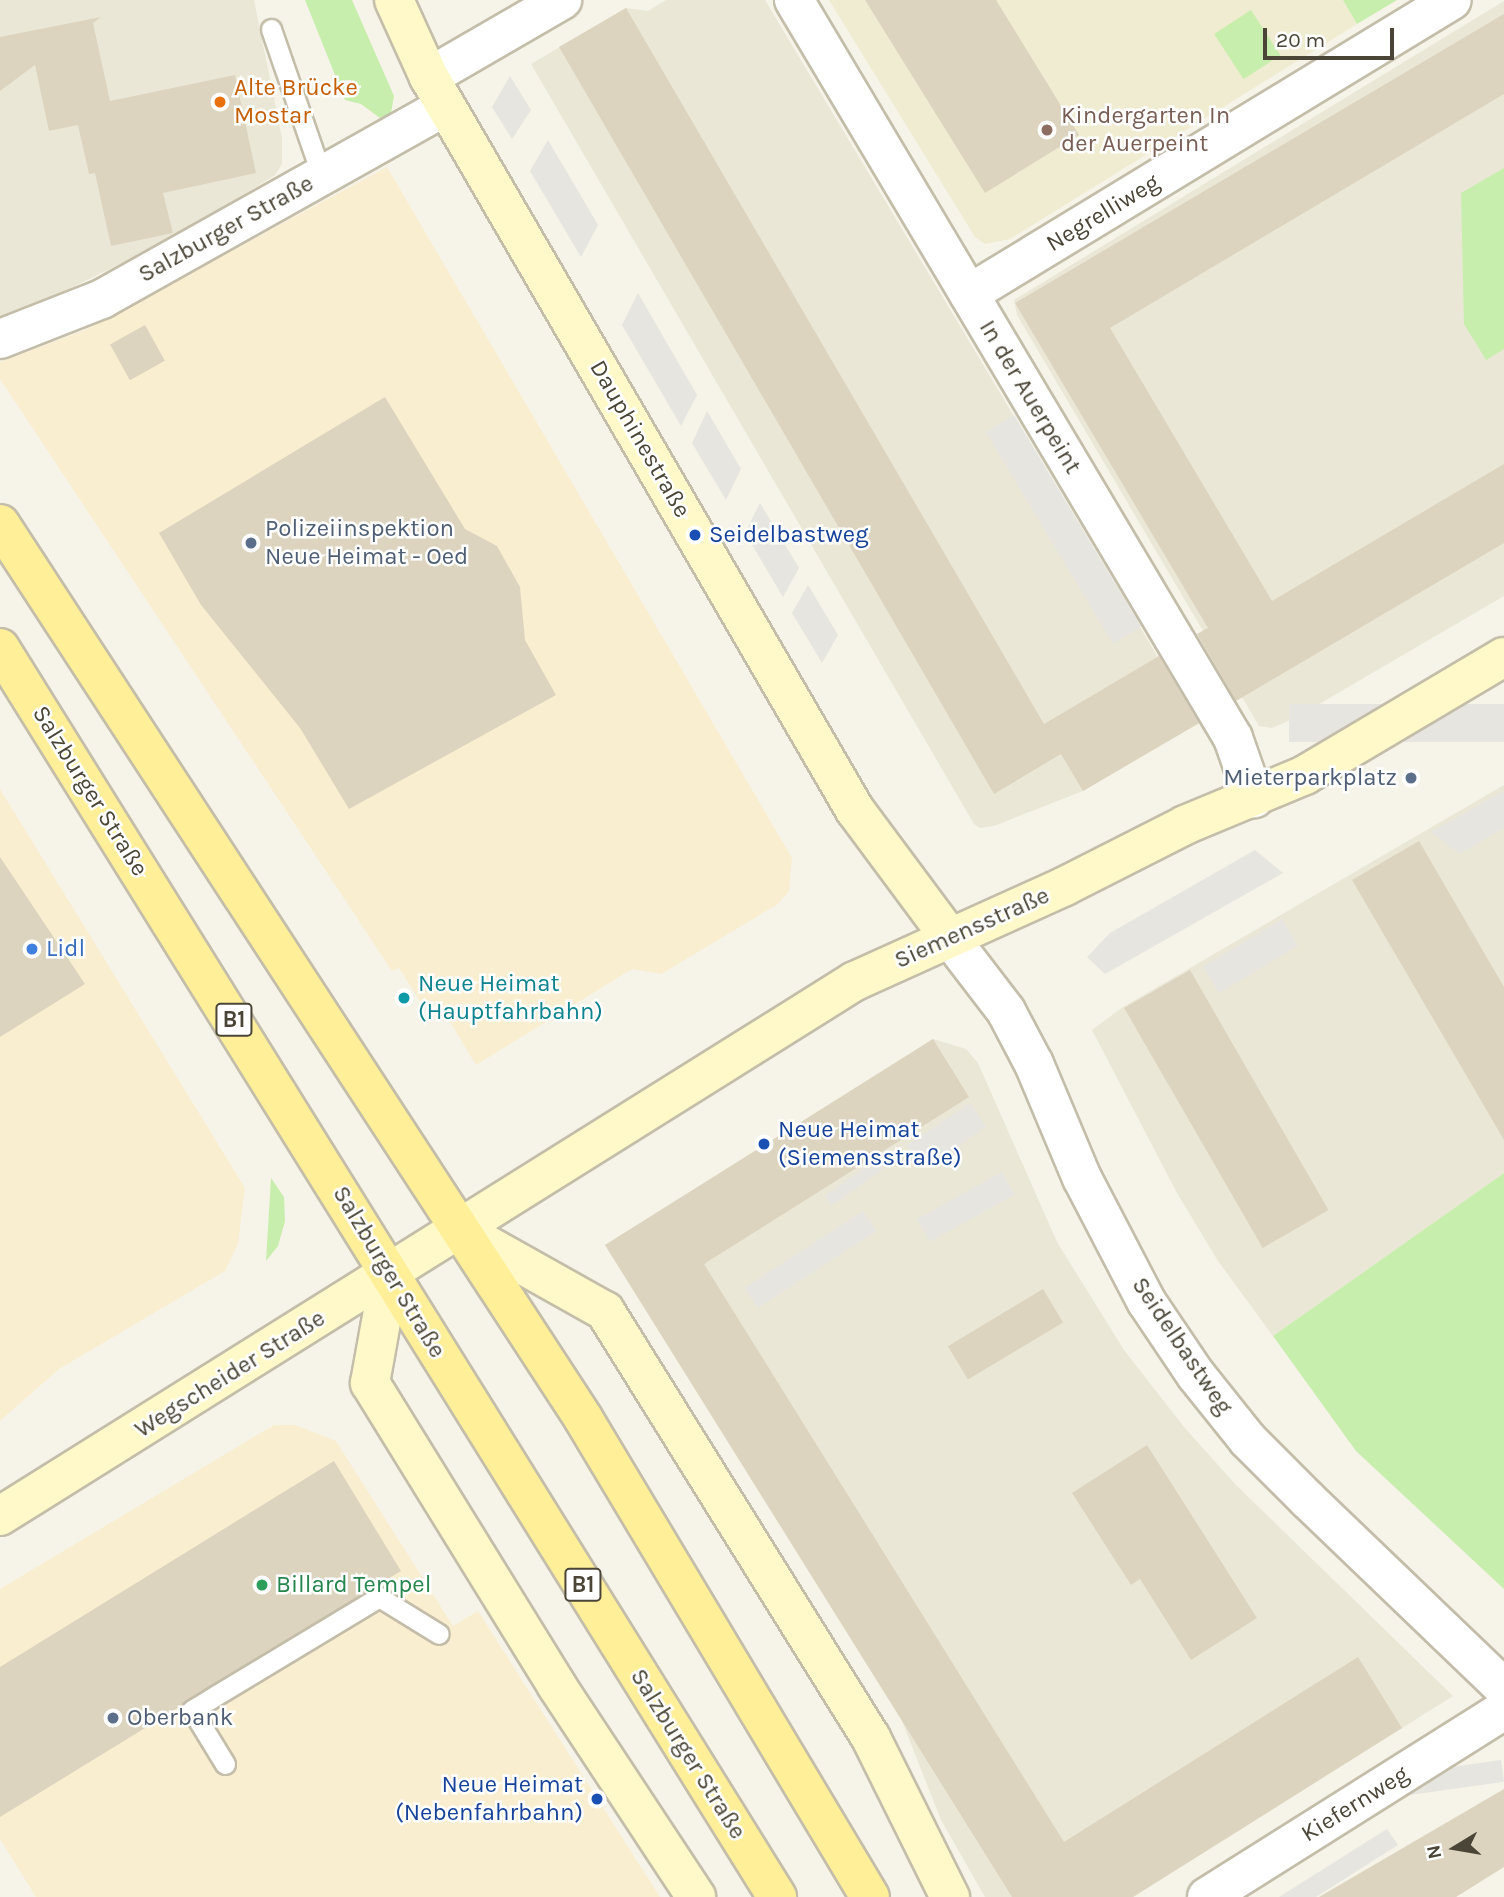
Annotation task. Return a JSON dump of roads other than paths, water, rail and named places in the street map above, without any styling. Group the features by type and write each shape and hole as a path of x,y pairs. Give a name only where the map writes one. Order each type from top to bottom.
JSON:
{"main road":[{"path":"0,524 590,1430 870,1897"},
{"name":"Salzburger Straße","path":"0,648 777,1897"}],"street":[{"name":"Dauphinestraße","path":"394,0 438,91 855,810 950,938"},
{"name":"Salzburger Straße","path":"0,339 102,299 322,176 562,0"},
{"name":"In der Auerpeint","path":"794,0 1233,738 1254,798"},
{"name":"Negrelliweg","path":"969,294 1452,0"},
{"name":"Siemensstraße","path":"457,1228 855,981 1185,825 1305,775 1504,657"},
{"name":"Seidelbastweg","path":"950,938 1006,1012 1082,1178 1146,1301 1196,1376 1291,1483 1504,1688"},
{"name":"Wegscheider Straße","path":"0,1516 457,1228"},
{"path":"457,1228 604,1311 871,1738 950,1897"},
{"path":"390,1272 370,1383 557,1686 696,1897"},
{"name":"Kiefernweg","path":"1207,1897 1504,1710"}],"lane":[{"path":"271,29 322,176"},
{"path":"225,1764 192,1710 210,1699 379,1597 439,1634"}],"place":[{"name":"Alte Brücke Mostar","path":"220,102"},
{"name":"Kindergarten In der Auerpeint","path":"1047,130"},
{"name":"Seidelbastweg","path":"695,535"},
{"name":"Polizeiinspektion Neue Heimat - Oed","path":"251,543"},
{"name":"Mieterparkplatz","path":"1411,778"},
{"name":"Lidl","path":"32,949"},
{"name":"Neue Heimat (Hauptfahrbahn)","path":"404,998"},
{"name":"Neue Heimat (Siemensstraße)","path":"764,1144"},
{"name":"Billard Tempel","path":"262,1585"},
{"name":"Oberbank","path":"113,1718"},
{"name":"Neue Heimat (Nebenfahrbahn)","path":"597,1799"}]}
